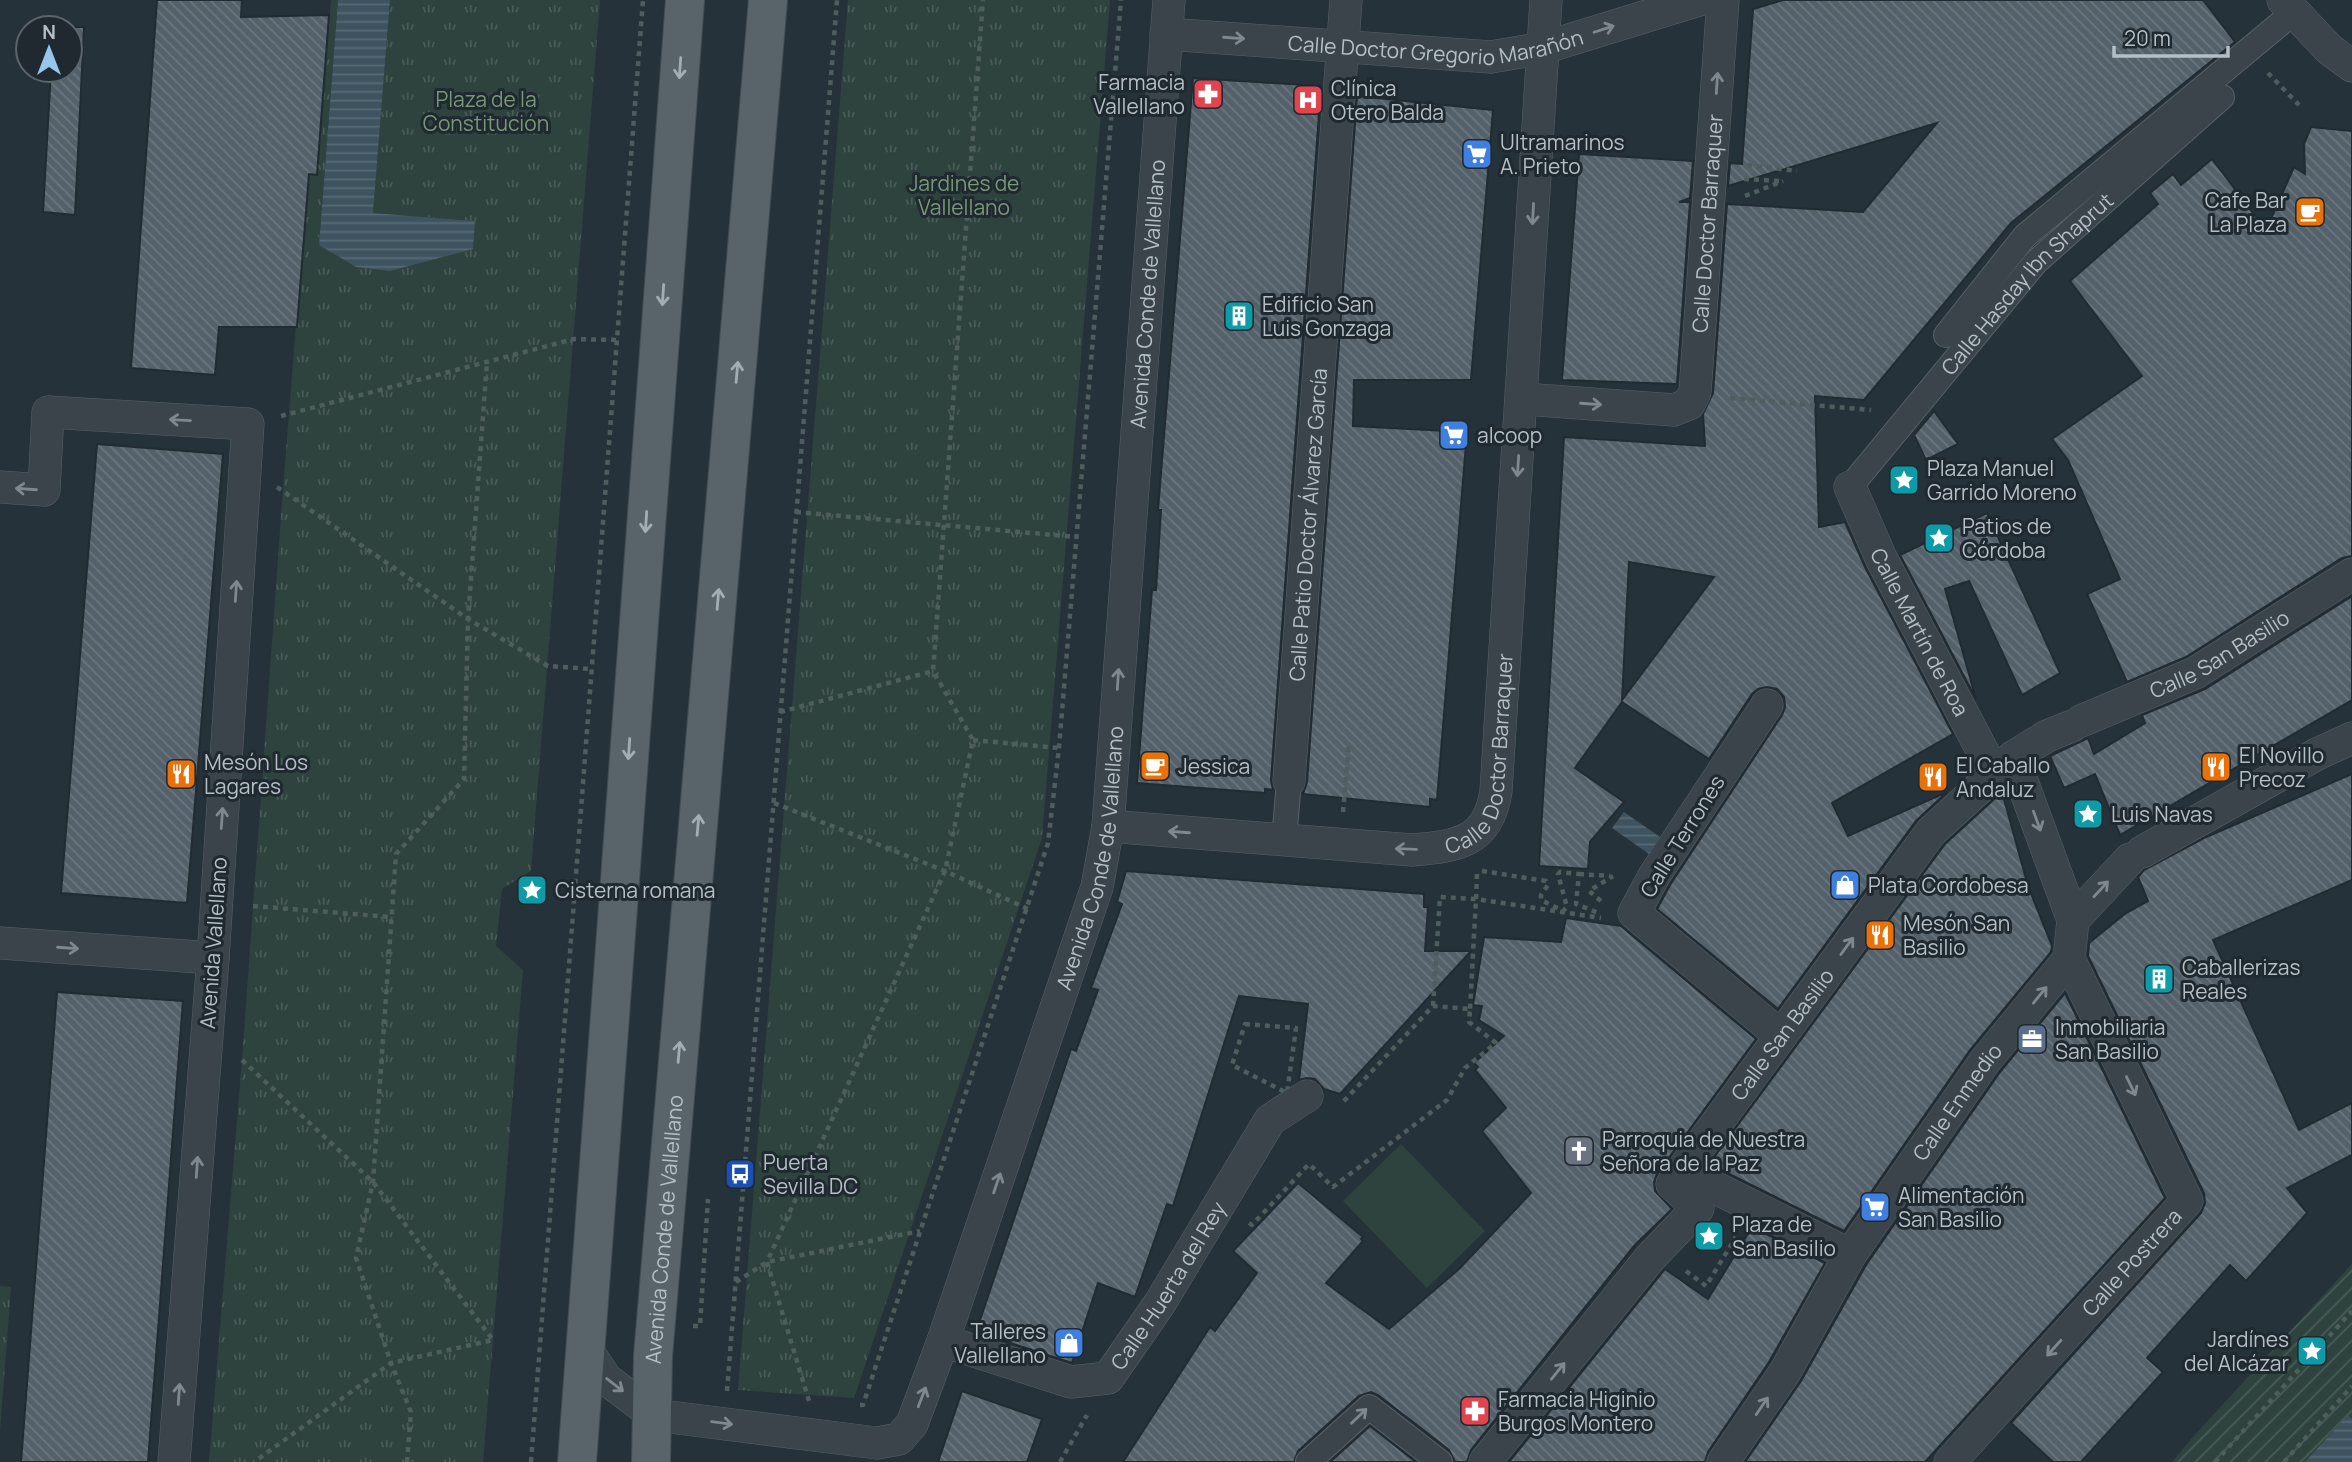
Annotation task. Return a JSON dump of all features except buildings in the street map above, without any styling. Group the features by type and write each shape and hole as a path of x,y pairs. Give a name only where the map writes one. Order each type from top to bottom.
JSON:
{"main road":[{"path":"578,1462 584,1346 685,0"},
{"name":"Avenida Conde de Vallellano","path":"651,1462 654,1415 653,1356 768,0"}],"street":[{"name":"Avenida Conde de Vallellano","path":"584,1346 606,1379 654,1415 877,1443 899,1439 912,1424 943,1341 1097,887 1108,826 1169,0"},
{"name":"Calle Patio Doctor Álvarez García","path":"1284,840 1346,0"},
{"name":"Calle Doctor Barraquer","path":"1108,826 1412,850 1447,847 1468,840 1488,821 1494,807 1496,791 1546,0"},
{"name":"Calle Doctor Gregorio Marañón","path":"1166,34 1491,57 1543,48 1699,0"},
{"name":"Calle Doctor Barraquer","path":"1522,399 1674,410 1689,404 1695,392 1723,0"},
{"path":"2288,6 2329,49 2349,61"},
{"name":"Calle Hasday Ibn Shaprut","path":"1946,335 2025,236 2288,6"},
{"name":"Calle Hasday Ibn Shaprut","path":"1850,487 2036,262 2221,97"},
{"path":"0,487 44,490 48,412 248,424"},
{"name":"Avenida Vallellano","path":"174,1462 213,958 248,424"},
{"name":"Calle Martín de Roa","path":"1850,487 1881,558 2004,765 2073,920"},
{"name":"Calle San Basilio","path":"1682,1171 1931,832 2004,765 2047,736 2195,673 2352,573"},
{"name":"Calle Terrones","path":"1767,705 1654,876 1617,913 1781,1036"},
{"path":"2069,959 2073,920 2136,856 2318,754 2352,738"},
{"path":"0,943 213,958"},
{"name":"Calle Enmedio","path":"1723,1462 1785,1372 1850,1255 1985,1061 2069,959"},
{"name":"Calle Postrera","path":"1950,1462 2187,1201 2069,959"},
{"name":"Calle Huerta del Rey","path":"943,1341 1071,1382 1108,1378 1160,1303 1270,1120 1297,1094"},
{"path":"1485,1462 1657,1250 1698,1208 1672,1184 1682,1171 1850,1255"},
{"path":"1308,1462 1369,1407 1440,1462"}],"path":[{"path":"531,1462 643,0"},
{"path":"727,1394 837,0"},
{"path":"809,1401 767,1262 945,871 973,740 933,671 983,0"},
{"path":"850,1404 863,1405 1048,844 1059,748 1121,0"},
{"path":"2267,72 2299,105"},
{"path":"1711,162 1797,171"},
{"path":"1738,198 1783,181 1740,179"},
{"path":"248,424 575,339 617,340"},
{"path":"407,1462 411,1412 391,1363 356,1258 373,1182 396,854 464,779 468,619 487,362"},
{"path":"1723,398 1873,410"},
{"path":"244,474 283,489 468,619 548,666 592,669"},
{"path":"796,512 1076,537"},
{"path":"780,712 933,671"},
{"path":"973,740 1059,748"},
{"path":"1345,792 1349,743"},
{"path":"773,803 945,871 1028,909"},
{"path":"1477,870 1546,881 1548,885 1541,895 1541,900 1563,911 1567,907 1558,874 1560,872 1619,877 1622,909 1617,913"},
{"path":"1579,874 1576,904 1617,913"},
{"path":"1612,876 1589,891 1617,913"},
{"path":"1297,1094 1296,1028 1245,1024 1232,1065 1297,1094 1343,1102 1433,1006 1440,897 1476,899 1563,914"},
{"path":"1219,1203 1252,1225 1309,1164 1333,1187 1447,1100 1465,1068 1496,1043 1469,1022 1476,899"},
{"path":"253,906 391,917"},
{"path":"1433,1006 1470,1009"},
{"path":"242,1059 373,1182 493,1340 391,1363 254,1462"},
{"path":"1657,1250 1706,1286 1756,1206"},
{"path":"736,1282 767,1262 921,1231"},
{"path":"2214,1462 2352,1311"},
{"path":"1060,1462 1108,1378"},
{"path":"2284,1462 2351,1391"},
{"path":"795,1400 822,1402"}],"green space":[{"name":"Plaza de la Constitución","path":"331,0 338,0 319,245 475,221 373,213 390,0 600,0 531,871 502,889 496,946 523,970 483,1462 209,1462 308,174 317,175"},
{"name":"Jardines de Vallellano","path":"848,0 1110,0 1042,838 854,1398 738,1390"},
{"path":"1401,1144 1485,1231 1427,1288 1343,1201"},
{"name":"Jardínes del Alcázar","path":"2352,1264 2352,1462 2172,1462 2192,1438"},
{"path":"0,1286 11,1287 0,1431"}],"water":[{"path":"338,0 390,0 373,213 475,221 473,249 390,271 356,267 319,245"},
{"path":"1624,812 1660,837 1649,854 1612,828"},
{"path":"2348,1415 2352,1419 2352,1462 2305,1462"}],"place":[{"name":"Farmacia Vallellano","path":"1208,94"},
{"name":"Clínica Otero Balda","path":"1308,100"},
{"name":"Ultramarinos A. Prieto","path":"1477,154"},
{"name":"Cafe Bar La Plaza","path":"2310,212"},
{"name":"Edificio San Luis Gonzaga","path":"1239,316"},
{"name":"alcoop","path":"1454,435"},
{"name":"Plaza Manuel Garrido Moreno","path":"1904,480"},
{"name":"Patios de Córdoba","path":"1939,538"},
{"name":"Jessica","path":"1155,766"},
{"name":"El Novillo Precoz","path":"2216,767"},
{"name":"Mesón Los Lagares","path":"181,774"},
{"name":"El Caballo Andaluz","path":"1933,777"},
{"name":"Luis Navas","path":"2088,814"},
{"name":"Plata Cordobesa","path":"1845,885"},
{"name":"Cisterna romana","path":"532,890"},
{"name":"Mesón San Basilio","path":"1880,935"},
{"name":"Caballerizas Reales","path":"2159,979"},
{"name":"Inmobiliaria San Basilio","path":"2032,1039"},
{"name":"Parroquia de Nuestra Señora de la Paz","path":"1579,1151"},
{"name":"Puerta Sevilla DC","path":"740,1174"},
{"name":"Alimentación San Basilio","path":"1875,1207"},
{"name":"Plaza de San Basilio","path":"1709,1236"},
{"name":"Talleres Vallellano","path":"1069,1343"},
{"name":"Jardínes del Alcázar","path":"2312,1351"},
{"name":"Farmacia Higinio Burgos Montero","path":"1475,1411"}]}
